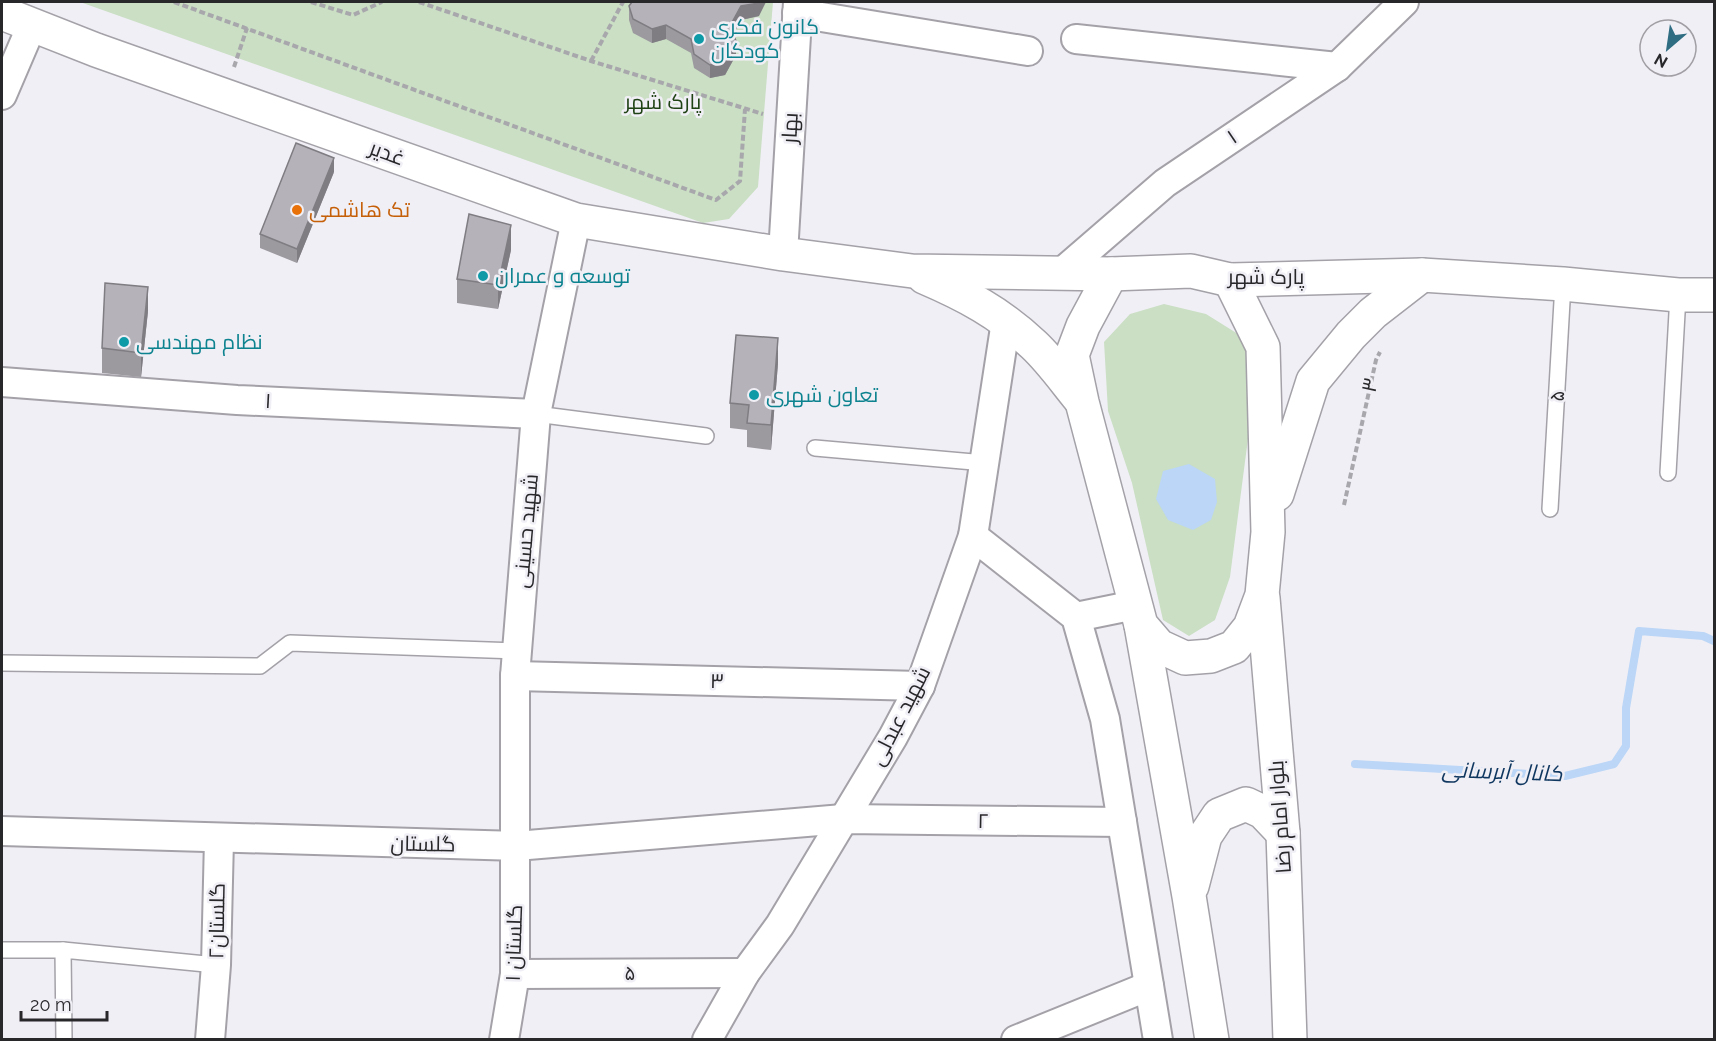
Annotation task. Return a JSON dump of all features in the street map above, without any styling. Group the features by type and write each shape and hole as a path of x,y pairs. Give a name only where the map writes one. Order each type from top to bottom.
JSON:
{"main road":[{"name":"غدیر","path":"2,13 224,96 576,220 783,254"},
{"name":"پارک شهر","path":"783,254 912,271 1111,274 1191,271 1230,280 1422,275 1563,284 1678,295 1714,295"},
{"path":"912,271 970,297 1006,321 1035,346 1082,402"},
{"path":"1111,274 1083,326 1072,355 1082,402 1138,615 1189,896 1212,1040"},
{"path":"1268,532 1286,462 1313,381 1351,335 1373,313 1422,275"},
{"path":"1138,615 1159,646 1185,658 1211,656 1234,646 1250,627 1262,595 1268,532 1263,347 1230,280"},
{"name":"بلوار امام رضا","path":"1262,595 1283,833 1290,1040"},
{"path":"1189,896 1205,836 1219,815 1246,804 1263,812 1283,833"}],"street":[{"name":"۱","path":"1060,273 1165,183 1337,67 1404,2"},
{"path":"797,7 1028,51"},
{"name":"بهار","path":"783,254 797,7"},
{"path":"2,95 32,25"},
{"path":"1076,39 1337,67"},
{"name":"شهید حسینی","path":"516,846 516,663 536,414 576,220"},
{"name":"شهید عبدلی","path":"707,1040 746,973 780,925 893,737 920,687 973,536 1006,321"},
{"name":"۱","path":"2,382 237,400 536,414"},
{"path":"973,536 1076,618 1105,719 1158,1040"},
{"path":"1076,618 1138,615"},
{"name":"۳","path":"516,663 920,687"},
{"name":"۲","path":"843,819 1122,822"},
{"name":"گلستان","path":"2,831 516,846 843,819"},
{"name":"گلستان۲","path":"210,1040 216,965 219,839"},
{"name":"گلستان ۱","path":"504,1040 515,974 516,846"},
{"name":"۵","path":"515,974 746,973"},
{"path":"1016,1040 1149,986"}],"lane":[{"name":"۵","path":"1550,509 1563,284"},
{"path":"1668,473 1678,295"},
{"path":"536,414 706,436"},
{"path":"815,448 985,463"},
{"path":"2,663 260,666 290,643 516,663"},
{"path":"2,950 63,950 216,965"},
{"path":"63,950 64,1040"}],"path":[{"path":"174,2 716,200 740,182 745,108"},
{"path":"311,2 353,15 382,2"},
{"path":"419,2 591,61 791,120"},
{"path":"591,61 623,2"},
{"path":"224,96 247,28"},
{"name":"۳","path":"1344,505 1376,360 1381,350"}],"green space":[{"name":"پارک شهر","path":"80,2 773,2 758,187 729,219 703,223"},
{"path":"1164,304 1206,314 1246,339 1252,408 1230,577 1215,620 1189,636 1163,620 1132,483 1108,411 1104,342 1130,314"}],"water":[{"path":"1189,464 1215,479 1217,502 1211,520 1193,530 1168,520 1156,499 1163,471"}],"building":[{"name":"کانون فکری کودکان","path":"632,2 759,3 741,6 730,26 736,41 725,61 710,65 694,54 691,39 666,25 652,29 633,19 629,6"},
{"name":"تک هاشمی","path":"296,143 334,158 297,249 260,234"},
{"path":"469,214 511,225 498,285 457,279"},
{"name":"نظام مهندسی","path":"105,283 148,287 141,353 102,348"},
{"name":"تعاون شهری","path":"736,335 778,338 771,425 747,423 749,405 730,403"}],"waterway":[{"name":"کانال آبرسانی","path":"1355,764 1565,776 1614,764 1626,746 1626,708 1639,631 1703,636 1714,641"}],"place":[{"name":"کانون فکری کودکان","path":"699,39"},
{"name":"تک هاشمی","path":"297,210"},
{"name":"توسعه و عمران","path":"483,276"},
{"name":"نظام مهندسی","path":"124,342"},
{"name":"تعاون شهری","path":"754,395"}]}
